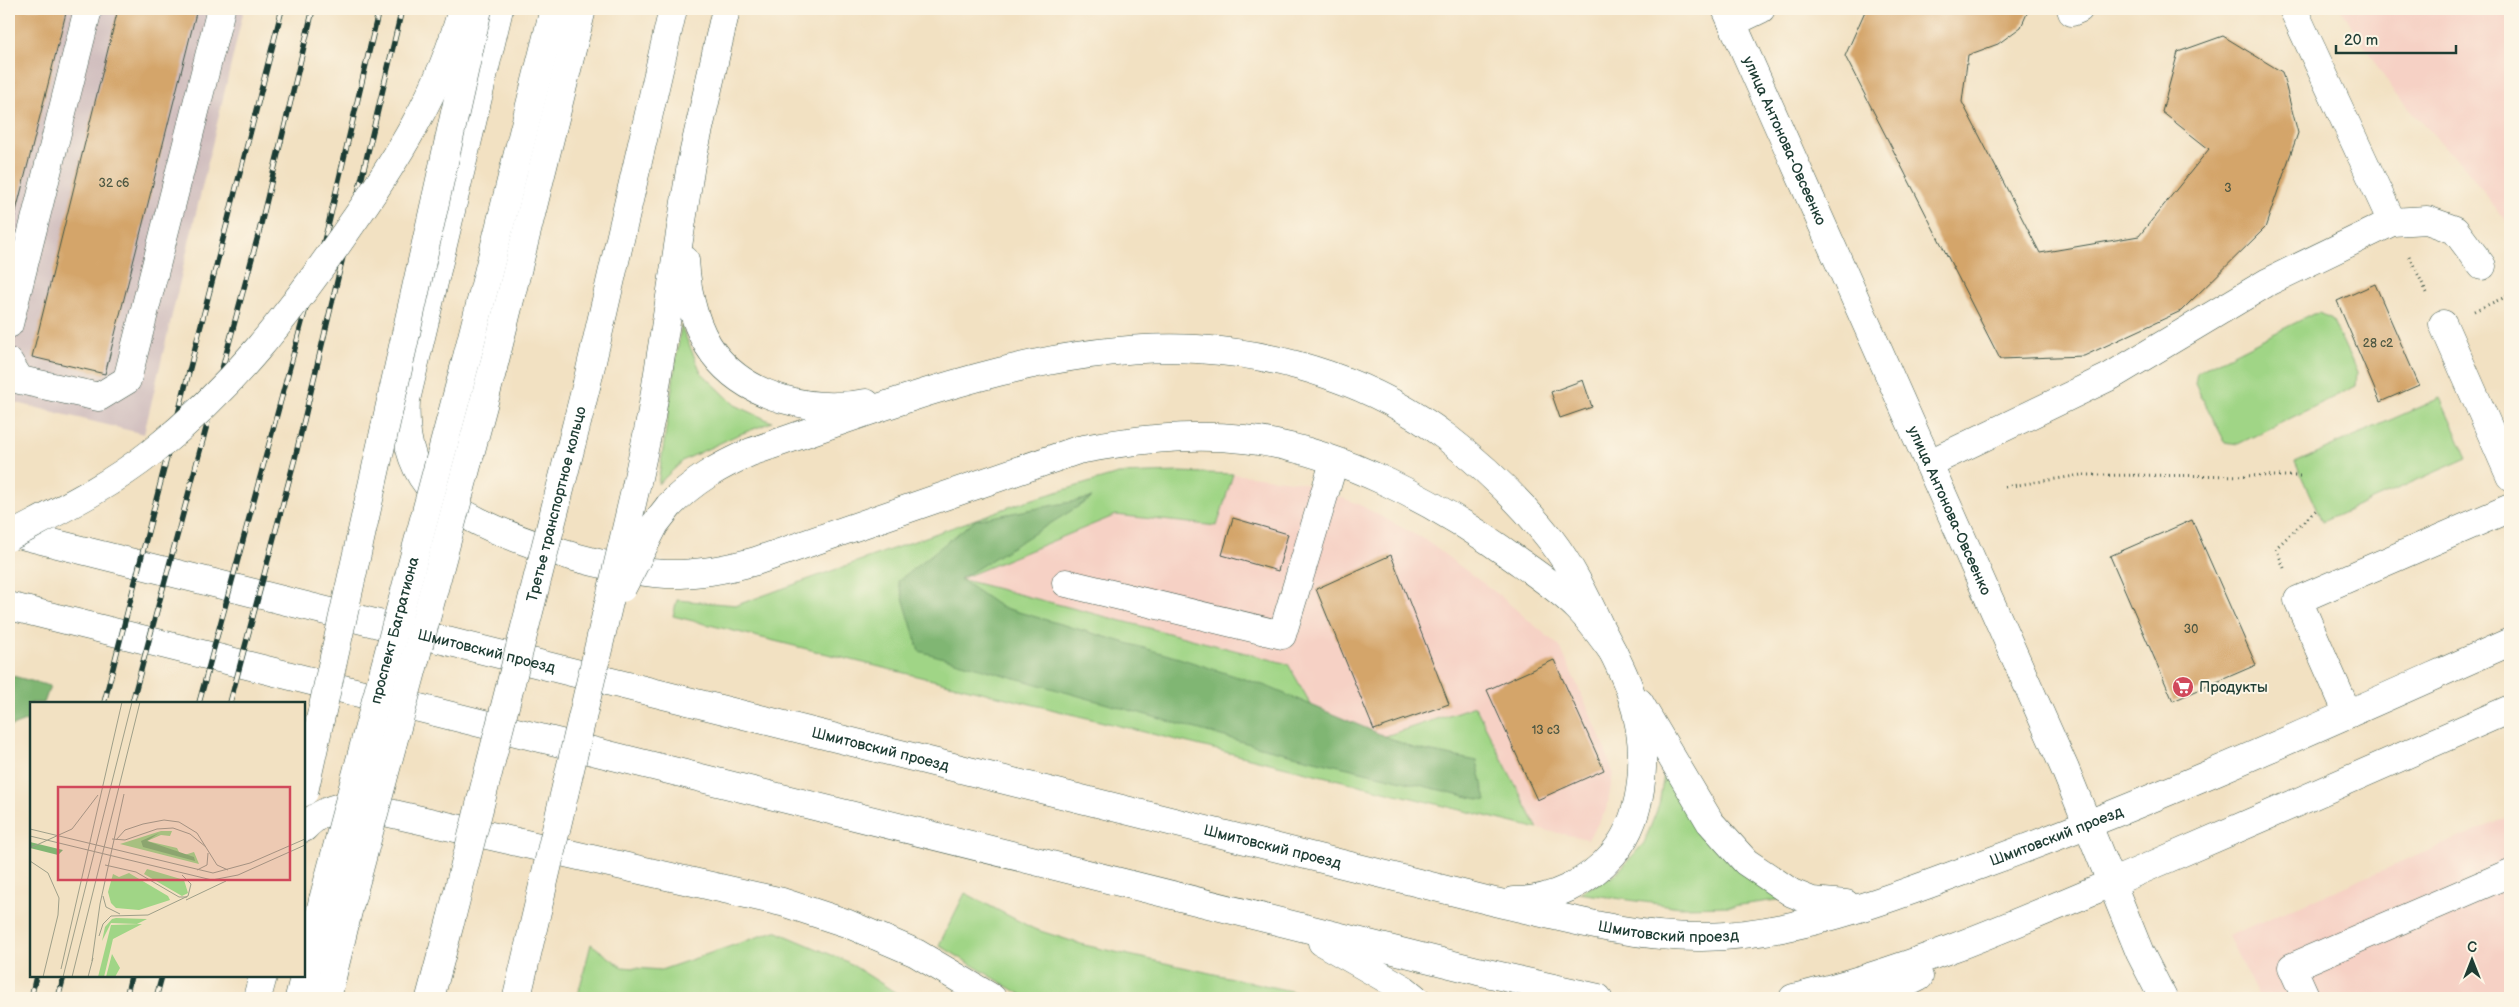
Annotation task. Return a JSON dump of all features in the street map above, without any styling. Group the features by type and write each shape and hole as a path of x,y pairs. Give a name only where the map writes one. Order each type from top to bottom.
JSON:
{"main road":[{"path":"9,324 88,9"},
{"path":"9,362 20,380 99,397 127,380 221,9"},
{"path":"9,537 87,496 150,454 206,407 260,350 313,279 382,180 414,126 440,72 462,9"},
{"path":"305,788 478,9"},
{"path":"498,9 412,373 406,400 404,422 407,444 418,469 433,491 456,508 483,524 518,538 608,566 668,574 701,572 756,561 1078,450 1119,442 1208,436 1245,439 1289,447 1334,462 1378,479 1436,507 1490,540 1540,576 1577,607 1596,628 1613,652"},
{"name":"проспект Багратиона","path":"305,974 466,361 554,9"},
{"path":"327,998 349,907 493,368 582,9"},
{"name":"Третье транспортное кольцо","path":"430,998 587,383 673,9"},
{"path":"517,998 607,615 651,417 691,164 726,9"},
{"path":"1729,16 1761,9"},
{"path":"2071,9 2072,12 2079,9"},
{"path":"2293,9 2392,222"},
{"name":"улица Антонова-Овсеенко","path":"1729,16 1930,463 2088,826 2140,952 2163,998"},
{"path":"691,164 684,256 692,307 701,332 714,354 732,373 757,388 781,398 806,404 856,405 927,393"},
{"path":"1930,463 2111,376 2268,282 2392,222 2427,220 2455,230 2482,266"},
{"path":"2443,324 2510,476"},
{"path":"607,615 655,524 669,506 702,477 750,452 927,393 1055,360 1108,352 1196,349 1237,353 1318,372 1364,390 1403,410 1445,436 1507,490 1554,544 1588,600 1625,679 1638,717 1641,771 1639,795 1632,822 1620,844 1602,866 1566,889 1545,897 1522,901 1495,902"},
{"path":"1066,583 1282,635 1334,462"},
{"path":"2348,714 2298,600 2510,508"},
{"name":"Шмитовский проезд","path":"9,532 1495,902 1601,926 1660,934 1701,937 1777,928 1883,900 2088,826 2510,642"},
{"path":"9,606 1295,926 1543,987 1598,998"},
{"path":"1625,679 1710,822 1754,869 1792,893 1812,900 1850,904 1883,900"},
{"path":"1793,998 1864,980 1921,962 2111,883 2510,709"},
{"path":"305,827 322,812 337,806 354,805 782,902 846,923 916,952 992,998"},
{"path":"2306,998 2292,967 2510,873"},
{"path":"1876,998 2111,883"},
{"path":"1295,926 1404,989 1415,998"},
{"path":"245,998 250,977"},
{"path":"258,998 263,977"},
{"name":"проспект Багратиона","path":"299,998 304,977"}],"path":[{"path":"2392,222 2443,324"},
{"path":"2005,487 2082,475 2301,476"},
{"path":"2298,600 2276,548 2316,510"}],"shaded area":[{"path":"9,9 244,9 144,434 9,401"},
{"path":"2341,9 2510,9 2510,227 2469,172 2395,94"},
{"path":"1233,474 1300,482 1358,504 1425,540 1499,595 1560,647 1602,740 1613,773 1607,809 1588,839 1538,829 1475,706 1338,753 959,579 1116,514 1217,526"},
{"path":"2510,816 2510,998 2259,998 2228,936"}],"green space":[{"path":"2320,313 2332,319 2357,372 2356,386 2238,444 2225,442 2195,384 2197,372 2313,314"},
{"path":"681,326 701,372 735,405 772,422 735,436 684,460 658,484"},
{"path":"2440,398 2467,458 2322,522 2295,462"},
{"path":"1179,472 1233,474 1217,526 1116,515 960,579 1288,664 1338,752 1475,706 1538,829 673,616 677,600 737,605 1023,502 1118,474"},
{"path":"1092,498 960,579 1001,607 1179,658 1266,686 1413,748 1477,761 1486,801 1264,748 919,651 898,581 975,520"},
{"path":"9,675 50,686 44,702 30,702 30,719 9,727"},
{"path":"1666,762 1784,899 1733,906 1680,907 1579,893 1615,875 1644,843 1659,805"},
{"path":"965,893 1034,929 1084,945 1322,998 1027,998 939,945"},
{"path":"775,931 846,961 904,998 577,998 591,944 622,967 661,970"}],"building":[{"path":"9,9 67,9 9,239"},
{"path":"118,9 197,9 105,374 32,357"},
{"path":"1866,9 2029,9 2021,27 1998,44 1968,55 1962,102 2040,253 2139,236 2209,149 2162,112 2178,52 2223,36 2282,72 2298,133 2265,228 2181,311 2084,356 2000,359 1845,56"},
{"path":"2375,284 2419,385 2380,402 2337,301"},
{"path":"1583,380 1592,407 1560,418 1551,392"},
{"path":"1233,518 1288,534 1278,571 1222,555"},
{"path":"2192,520 2256,665 2173,701 2110,556"},
{"path":"1391,555 1449,704 1374,730 1316,589"},
{"path":"1554,660 1604,770 1537,800 1487,690"}],"railway":[{"path":"104,702 282,9"},
{"path":"132,702 259,232 313,9"},
{"path":"199,702 328,226 379,9"},
{"path":"230,702 295,458 402,9"},
{"path":"31,998 36,977"},
{"path":"58,998 64,977"},
{"path":"126,998 131,977"},
{"path":"156,998 162,977"}],"place":[{"name":"Продукты","path":"2183,687"}]}
